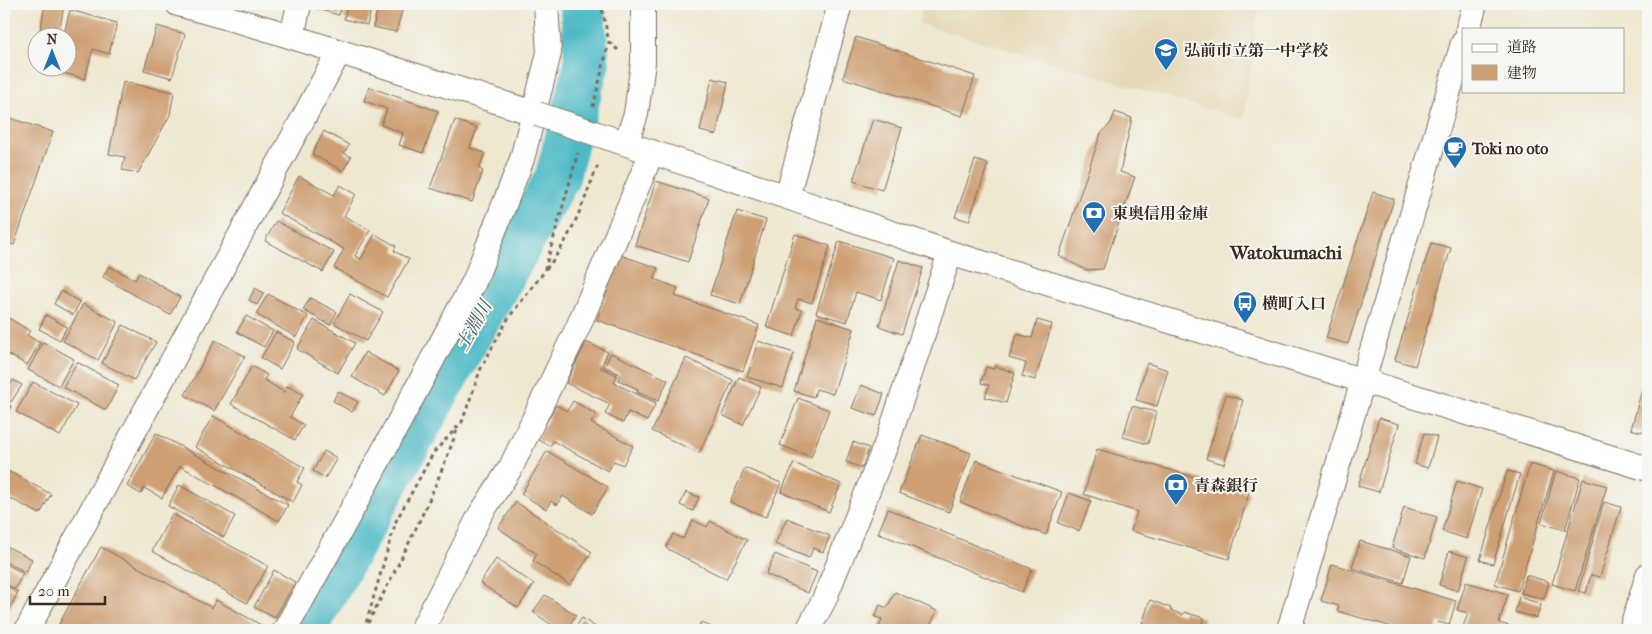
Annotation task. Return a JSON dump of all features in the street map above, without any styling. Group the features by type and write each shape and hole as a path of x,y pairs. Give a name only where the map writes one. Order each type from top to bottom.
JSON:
{"street":[{"path":"178,4 292,37 535,113 594,124 626,143 950,253 1648,469"},
{"path":"292,37 299,4"},
{"path":"285,630 474,282 522,159 535,113 549,53 546,4"},
{"path":"626,143 636,114 643,62 643,4"},
{"path":"787,197 840,4"},
{"path":"1468,28 1475,4"},
{"path":"1288,630 1462,46"},
{"path":"27,630 339,52"},
{"path":"422,630 480,515 511,467 578,327 652,152"},
{"path":"808,630 824,600 889,438 950,253"},
{"path":"1631,630 1648,575"}],"path":[{"path":"594,124 609,42 601,4"},
{"path":"609,42 618,50"},
{"path":"544,272 579,151"},
{"path":"459,424 444,469 417,530 364,630 396,522 434,452 459,424 462,422 481,368 509,317 560,252 576,220 598,162"}],"shaded area":[{"name":"弘前市立第一中学校","path":"924,4 1259,4 1244,120 918,23"}],"building":[{"path":"45,4 64,5 60,28 41,28"},
{"path":"315,4 342,4 339,15 314,8"},
{"path":"348,4 373,4 367,25 344,19"},
{"path":"379,4 404,4 396,32 373,27"},
{"path":"70,10 117,23 109,54 93,49 85,79 78,77 78,28 66,28"},
{"path":"157,26 185,34 172,78 144,70"},
{"path":"856,37 975,76 962,116 843,78"},
{"path":"712,78 728,82 716,135 700,131"},
{"path":"123,82 174,92 170,115 138,173 122,170 125,157 109,154"},
{"path":"369,87 438,111 423,153 399,145 403,133 381,125 387,109 364,101"},
{"path":"1115,112 1132,118 1120,172 1135,177 1103,269 1086,270 1059,256 1101,133 1111,123"},
{"path":"10,118 53,132 14,245 4,242 4,136"},
{"path":"873,119 902,128 882,190 853,181"},
{"path":"455,120 477,128 470,148 485,153 479,169 483,171 472,202 430,188"},
{"path":"324,131 349,145 344,153 351,157 343,171 312,154"},
{"path":"975,160 988,164 969,221 955,217"},
{"path":"299,176 334,195 340,185 356,194 344,216 370,230 355,256 361,259 375,234 396,246 394,251 409,259 387,297 334,268 344,249 279,213"},
{"path":"656,181 709,198 688,262 635,245"},
{"path":"1373,192 1394,199 1348,344 1326,338"},
{"path":"737,211 766,220 740,304 710,295"},
{"path":"276,221 334,252 323,272 265,241"},
{"path":"795,234 830,246 812,303 798,299 795,308 802,310 794,336 766,327"},
{"path":"839,241 894,258 881,300 856,292 847,322 816,313"},
{"path":"1431,243 1451,248 1415,366 1395,360"},
{"path":"620,255 658,268 654,279 678,288 675,296 759,325 743,371 597,320"},
{"path":"899,260 923,268 902,334 879,326"},
{"path":"109,266 135,280 139,273 180,297 170,315 103,277"},
{"path":"255,288 264,293 257,305 249,300"},
{"path":"61,291 80,302 73,315 54,304"},
{"path":"268,294 308,316 296,337 256,314"},
{"path":"350,294 383,312 366,341 334,323"},
{"path":"310,298 337,312 330,325 303,310"},
{"path":"83,304 118,322 98,360 63,341"},
{"path":"46,315 67,327 60,340 39,329"},
{"path":"246,316 273,331 264,347 237,332"},
{"path":"7,317 30,331 27,335 40,343 27,365 4,352 4,323"},
{"path":"817,317 854,329 833,394 816,389 814,397 794,391"},
{"path":"314,320 355,343 338,373 297,349"},
{"path":"1037,320 1052,324 1035,380 1022,376 1026,363 1009,358 1017,334 1032,338"},
{"path":"123,325 156,342 134,380 102,363"},
{"path":"276,332 295,342 280,369 261,358"},
{"path":"215,340 245,356 214,411 185,395"},
{"path":"758,341 794,353 783,388 747,377"},
{"path":"43,342 74,359 59,386 28,370"},
{"path":"586,342 608,352 601,368 617,375 614,383 656,403 647,421 628,412 623,423 605,414 610,404 566,383"},
{"path":"365,352 399,371 385,396 352,377"},
{"path":"611,353 668,380 658,401 637,392 638,389 618,380 620,374 604,367"},
{"path":"686,358 733,380 699,453 652,431"},
{"path":"77,362 119,385 106,410 63,387"},
{"path":"1147,363 1168,370 1157,406 1136,400"},
{"path":"252,366 267,375 264,380 284,392 287,386 303,394 290,417 304,425 295,440 231,404"},
{"path":"995,366 1015,373 1006,403 985,397 989,385 981,383 986,367 994,369"},
{"path":"1648,368 1648,427 1641,432 1631,429"},
{"path":"739,377 761,387 743,425 722,415"},
{"path":"13,380 22,385 11,402 4,398 4,395"},
{"path":"33,382 77,405 60,436 16,412"},
{"path":"861,385 884,394 876,416 852,408"},
{"path":"338,391 358,402 352,412 333,401"},
{"path":"1226,395 1243,400 1224,464 1206,459"},
{"path":"798,398 829,410 811,457 780,445"},
{"path":"573,401 596,414 591,423 633,446 623,465 614,461 608,471 553,441 550,446 537,439 556,405 567,411"},
{"path":"4,404 11,406 4,429"},
{"path":"1132,406 1156,412 1148,444 1123,437"},
{"path":"213,416 305,468 297,482 302,485 293,502 195,447"},
{"path":"1379,418 1399,424 1379,492 1358,486"},
{"path":"156,433 288,505 279,521 180,466 162,498 144,488 141,494 127,486"},
{"path":"1424,433 1437,437 1428,468 1415,464"},
{"path":"922,435 971,453 949,512 899,493"},
{"path":"853,442 869,448 862,468 846,462"},
{"path":"1097,449 1249,493 1229,559 1131,531 1137,512 1084,494"},
{"path":"324,451 337,458 325,478 313,471"},
{"path":"547,451 608,487 592,514 563,496 557,505 551,501 546,509 521,494"},
{"path":"976,460 1062,492 1046,535 960,502"},
{"path":"794,463 841,484 829,512 781,492"},
{"path":"1530,464 1554,471 1518,591 1495,584"},
{"path":"745,468 781,483 766,517 730,502"},
{"path":"4,469 51,494 40,514 4,495"},
{"path":"1507,471 1520,474 1493,564 1480,560"},
{"path":"1556,471 1580,478 1565,530 1541,523"},
{"path":"1583,479 1607,486 1575,591 1552,584"},
{"path":"1457,481 1482,489 1467,539 1442,531"},
{"path":"179,485 235,516 224,537 168,506"},
{"path":"686,492 699,497 693,511 680,505"},
{"path":"1069,493 1091,501 1079,531 1058,523"},
{"path":"516,502 592,552 570,585 533,561 537,554 498,528"},
{"path":"1604,502 1621,507 1600,577 1591,575 1586,593 1578,591"},
{"path":"1404,507 1437,517 1425,558 1392,548"},
{"path":"888,509 1032,569 1022,592 878,533"},
{"path":"172,514 268,566 247,603 152,551"},
{"path":"787,518 830,536 823,552 813,548 809,558 775,544"},
{"path":"693,520 707,527 710,521 747,540 726,579 666,548 673,534 683,539"},
{"path":"1360,541 1411,556 1403,583 1352,568"},
{"path":"4,545 32,559 26,572 4,561"},
{"path":"101,547 212,608 216,600 263,626 260,630 66,630 58,626"},
{"path":"1449,551 1468,557 1458,591 1439,585"},
{"path":"775,554 817,572 808,593 766,574"},
{"path":"496,559 534,584 518,608 480,583"},
{"path":"4,563 23,573 15,589 4,583"},
{"path":"1332,564 1456,601 1449,625 1438,622 1436,630 1403,630 1337,611 1339,606 1321,601"},
{"path":"274,570 295,582 275,618 254,607"},
{"path":"1526,575 1549,582 1544,599 1521,593"},
{"path":"1466,582 1508,594 1499,623 1513,627 1512,630 1462,630 1468,613 1457,610"},
{"path":"4,585 18,592 4,620"},
{"path":"895,592 937,611 929,628 934,630 885,630 879,627 882,619 875,617 880,605 887,608"},
{"path":"545,595 576,615 566,630 559,630 533,612"},
{"path":"1519,597 1541,604 1537,618 1515,612"},
{"path":"1150,600 1183,615 1184,612 1204,618 1200,630 1140,630"},
{"path":"582,618 600,630 573,630"},
{"path":"701,622 717,630 697,630"}],"waterway":[{"name":"土淵川","path":"304,630 557,178 587,63 582,4"}],"place":[{"name":"弘前市立第一中学校","path":"1166,71"},
{"name":"Toki no oto","path":"1455,169"},
{"name":"東奥信用金庫","path":"1094,234"},
{"name":"横町入口","path":"1245,324"},
{"name":"青森銀行","path":"1176,506"}],"district":[{"name":"Watokumachi","path":"1286,253"}]}
